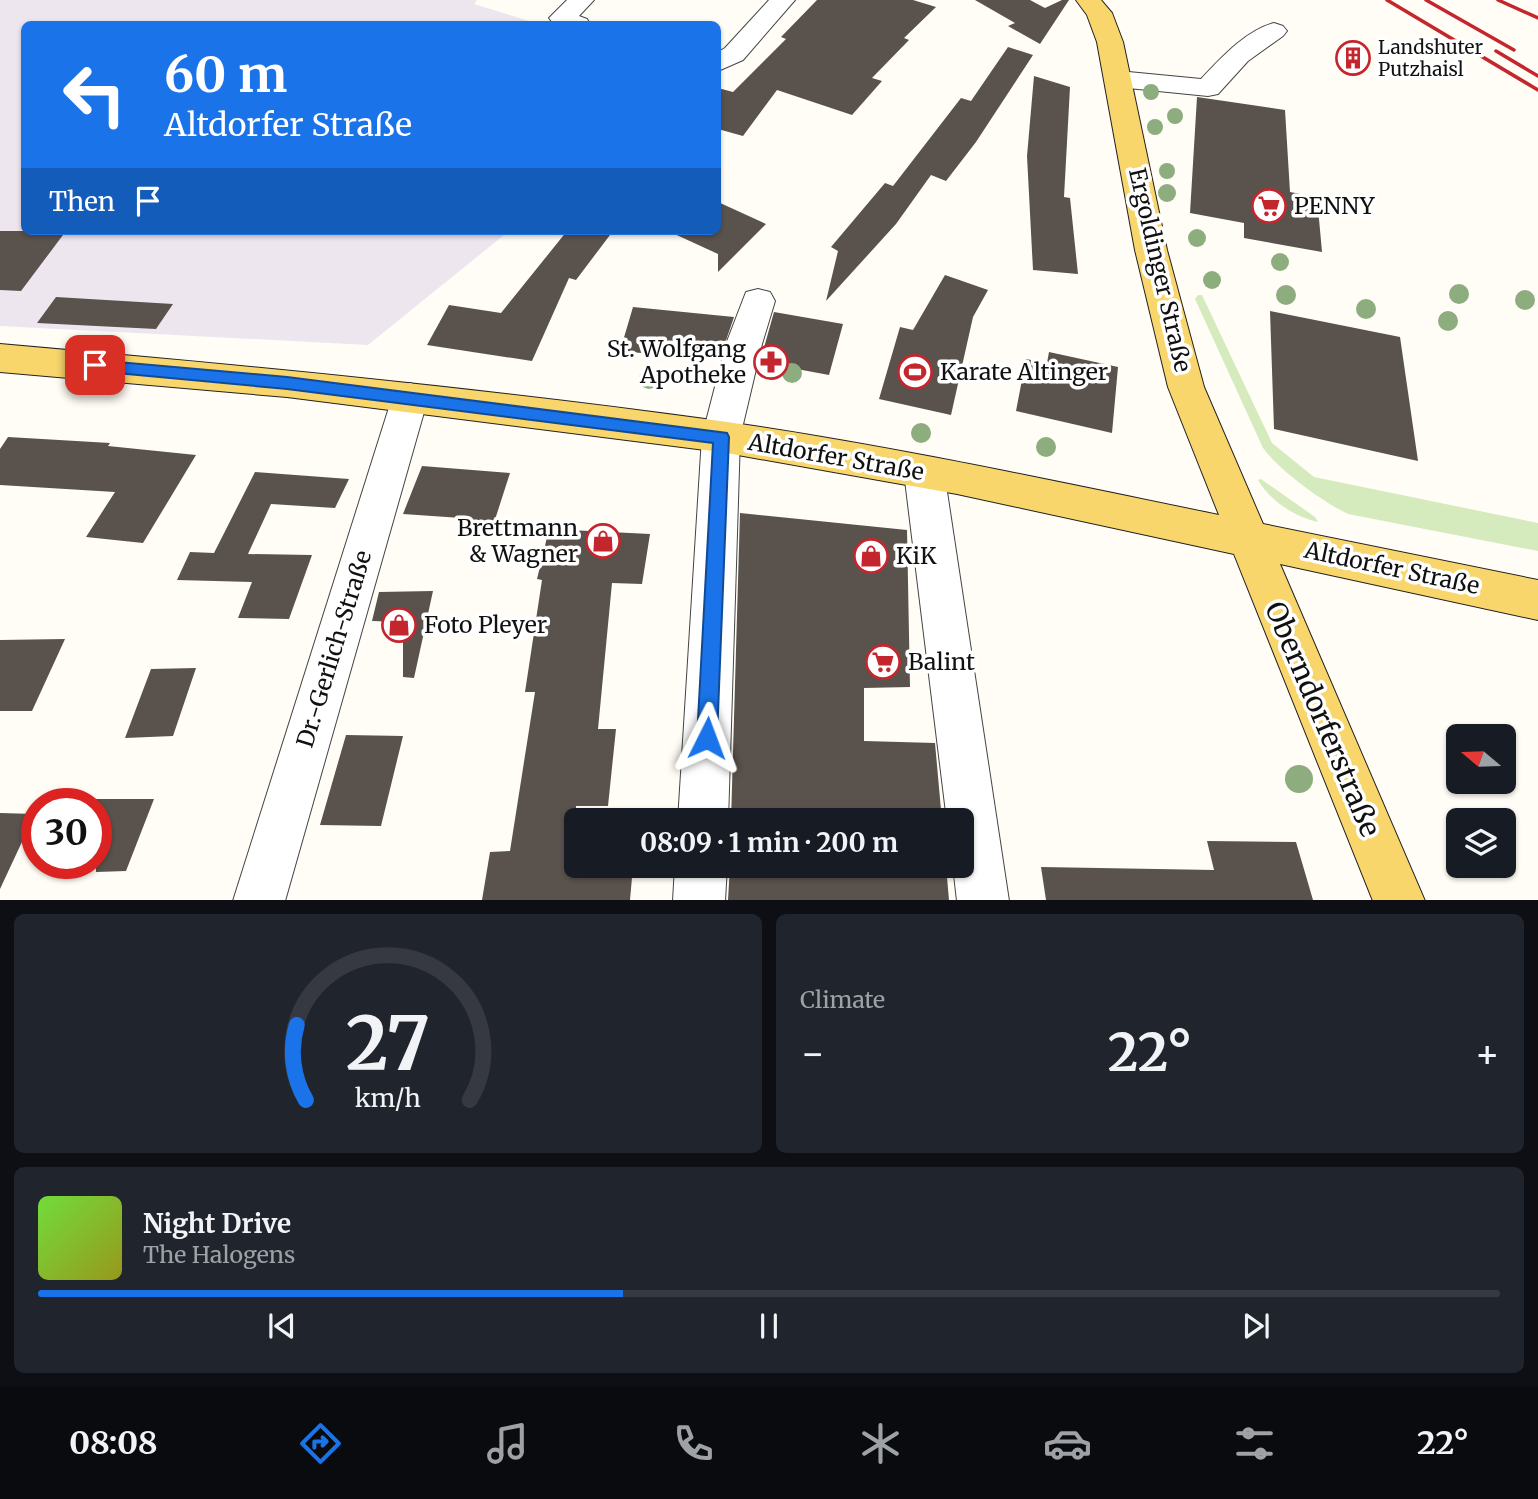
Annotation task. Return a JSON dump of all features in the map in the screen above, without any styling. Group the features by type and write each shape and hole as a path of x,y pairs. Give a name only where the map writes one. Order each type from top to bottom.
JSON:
{"main road":[{"name":"Ergoldinger Straße","path":"1088,0 1105,26 1151,250 1186,387 1246,537"},
{"name":"Altdorfer Straße","path":"0,358 287,383 721,437 924,472 1538,600"},
{"name":"Oberndorferstraße","path":"1246,537 1399,900"}],"street":[{"path":"570,21 582,0"},
{"path":"721,61 734,54 783,0"},
{"path":"1118,79 1208,88 1239,55 1274,31"},
{"path":"704,808 721,437 744,344 758,301"},
{"name":"Dr.-Gerlich-Straße","path":"260,900 410,398"},
{"path":"924,472 983,900"},
{"path":"699,900 700,878"}],"shaded area":[{"path":"0,0 477,0 474,4 529,21 21,21 21,235 504,235 368,345 0,326"}],"green space":[{"path":"1202,295 1272,443 1314,477 1538,523 1538,551 1348,514 1302,485 1263,448 1195,299"},
{"path":"1261,479 1315,517 1318,522 1284,507 1263,487 1258,480"}],"building":[{"path":"817,0 913,0 936,7 904,38 909,40 872,78 882,81 852,115 777,90 743,136 721,130 721,89 733,92 786,39 781,37"},
{"path":"975,0 1030,0 1045,8 1062,0 1069,0 1040,44 1008,26 1015,23"},
{"path":"1008,47 1033,55 976,142 946,181 931,175 896,224 826,301 838,251 831,247 885,183 893,186 961,98 971,101"},
{"path":"1034,76 1070,87 1064,197 1070,198 1078,274 1033,270 1027,156"},
{"path":"1197,97 1285,110 1290,192 1317,197 1322,252 1244,238 1244,223 1190,213"},
{"path":"721,203 766,224 718,272 718,254 677,235 721,235"},
{"path":"0,231 21,231 21,235 63,235 21,291 0,290"},
{"path":"564,235 610,235 576,280 569,278 532,361 427,345 449,305 501,313"},
{"path":"945,275 988,290 973,317 951,415 879,399 900,327 913,330"},
{"path":"56,297 173,304 156,329 37,323"},
{"path":"633,307 734,317 721,355 717,354 716,360 620,351"},
{"path":"1270,311 1400,337 1418,461 1274,429"},
{"path":"774,312 843,324 829,375 760,362"},
{"path":"1049,352 1118,367 1112,433 1016,411 1026,359 1047,363"},
{"path":"8,437 110,443 108,446 196,455 143,543 86,537 115,492 0,485 0,449"},
{"path":"422,466 510,473 491,532 460,529 461,518 403,514"},
{"path":"255,472 349,479 335,508 271,504 248,554 312,555 289,619 238,618 252,582 177,580 190,552 214,553"},
{"path":"740,513 907,530 910,687 864,688 864,741 935,743 941,808 731,808"},
{"path":"549,529 650,534 642,584 612,583 598,729 616,729 608,806 564,808 564,878 632,878 630,900 482,900 490,852 510,851 535,692 525,692 542,580 537,579"},
{"path":"433,591 414,678 403,677 403,622 372,621 379,592"},
{"path":"65,639 32,711 0,711 0,640"},
{"path":"196,668 173,736 125,738 151,669"},
{"path":"346,735 403,736 381,826 320,825"},
{"path":"112,799 154,799 126,871 112,871"},
{"path":"0,813 21,814 21,844 0,889"},
{"path":"1207,841 1296,842 1313,900 1046,900 1041,867 1214,870"},
{"path":"729,878 947,878 949,900 728,900"}],"railway":[{"path":"1387,0 1538,90"},
{"path":"1426,0 1514,50"},
{"path":"1498,0 1538,18"},
{"path":"1496,51 1538,76"}],"place":[{"name":"Landshuter Putzhaisl","path":"1353,58"},
{"name":"PENNY","path":"1269,206"},
{"name":"St. Wolfgang Apotheke","path":"771,362"},
{"name":"Karate Altinger","path":"915,372"},
{"name":"Brettmann & Wagner","path":"603,541"},
{"name":"KiK","path":"871,556"},
{"name":"Foto Pleyer","path":"399,625"},
{"name":"Balint","path":"883,662"}],"route":[{"path":"95,365 287,383 721,437 707,738"}]}
